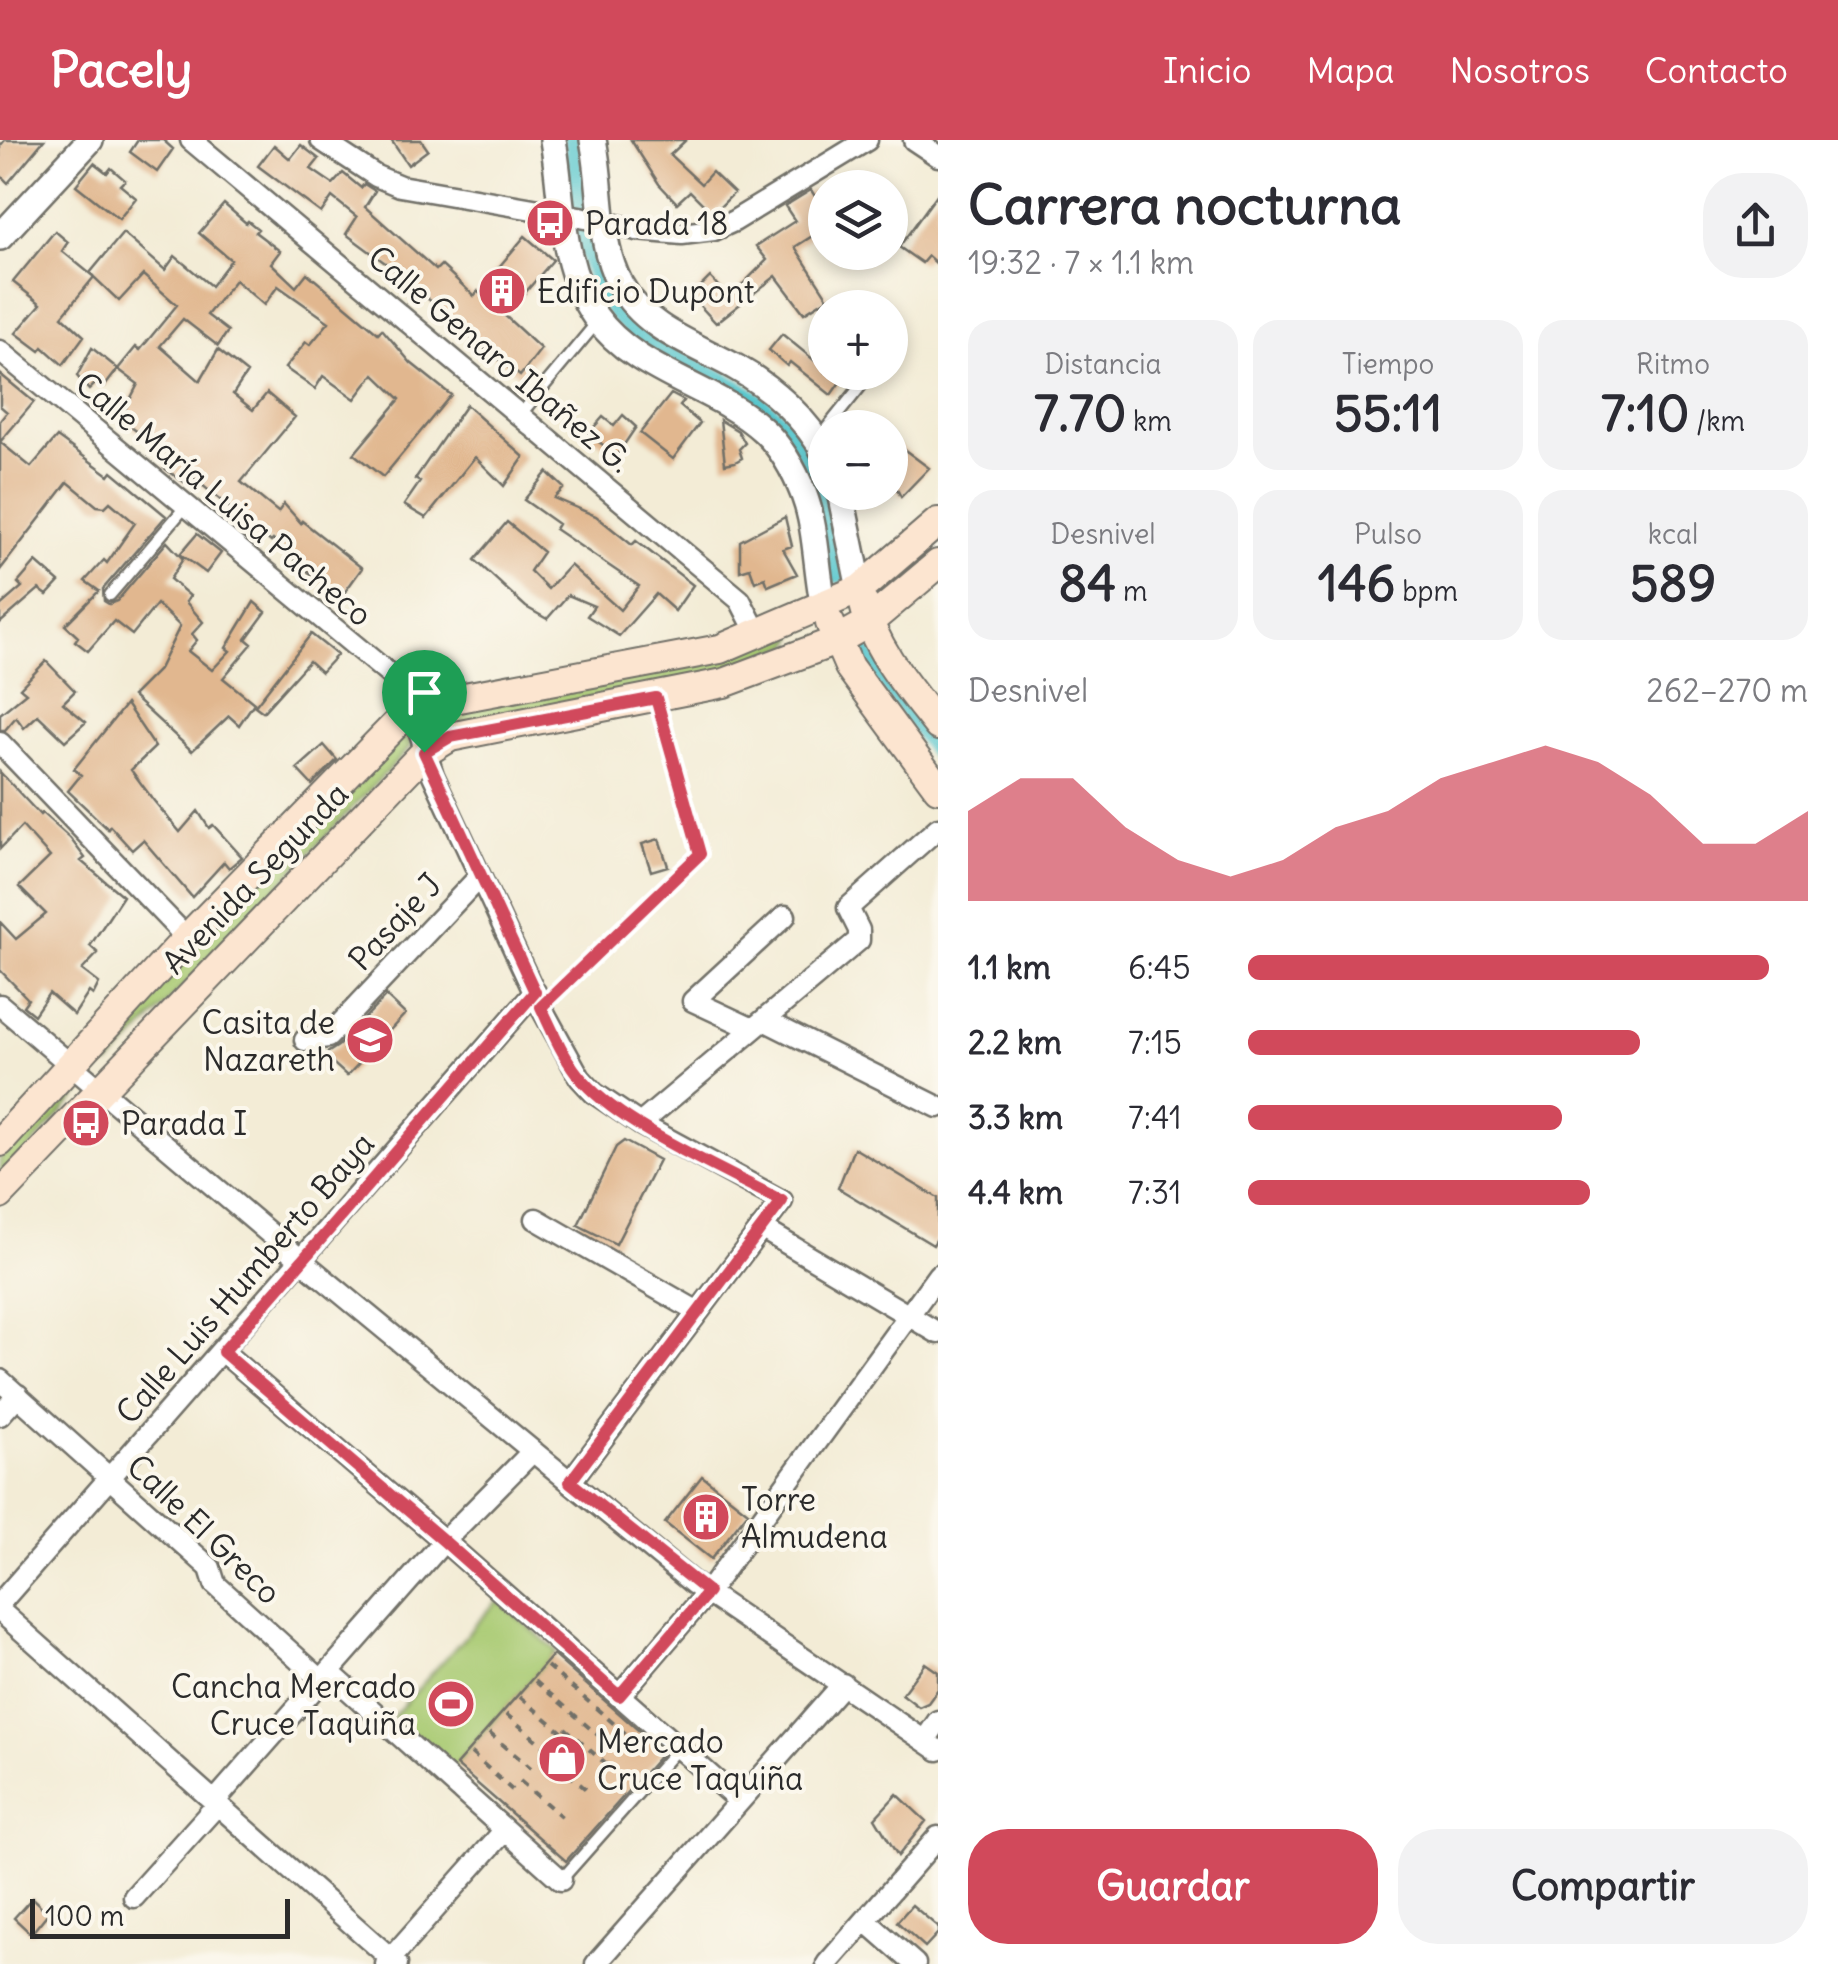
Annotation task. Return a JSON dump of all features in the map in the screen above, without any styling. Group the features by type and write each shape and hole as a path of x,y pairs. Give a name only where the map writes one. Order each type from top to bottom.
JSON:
{"main road":[{"name":"Avenida Segunda","path":"0,1142 187,938 399,721 438,702 720,649 860,590 938,522"},
{"name":"Avenida Segunda","path":"0,1195 424,752 450,737 724,683 836,640 868,623 938,564"},
{"path":"860,590 868,623 938,726"},
{"path":"824,607 849,667 938,788"}],"street":[{"path":"0,237 90,140"},
{"name":"Calle Genaro Ibañez G.","path":"191,140 740,600 758,634"},
{"path":"321,140 376,176 400,186 637,230 682,234 714,230 867,140"},
{"path":"552,140 582,217 621,286 637,306 686,344 765,386 808,425"},
{"path":"593,140 582,217 580,290 599,320 654,367 749,419 775,443 806,499 824,607"},
{"path":"914,140 938,156"},
{"name":"Calle María Luisa Pacheco","path":"0,352 406,688 424,752 538,999 580,1078 594,1093 640,1124 782,1201 761,1228"},
{"path":"844,510 860,590"},
{"path":"0,743 187,938"},
{"path":"640,1124 859,940 859,930 848,908 938,828"},
{"name":"Pasaje J","path":"305,1040 328,1037 480,876"},
{"path":"784,916 693,1001 758,1024 938,1108"},
{"name":"Calle Luis Humberto Baya","path":"0,1602 300,1260 538,999"},
{"path":"0,1004 300,1260 708,1592 931,1745 938,1721"},
{"path":"536,1220 698,1312"},
{"path":"570,1482 761,1228 938,1334"},
{"path":"619,1696 708,1592 938,1275"},
{"path":"223,1352 739,1801"},
{"name":"Calle El Greco","path":"0,1380 210,1568 214,1584 561,1880"},
{"path":"0,1416 18,1395"},
{"path":"134,1897 444,1541 533,1451"},
{"path":"0,1612 391,1962 506,1830"},
{"path":"596,1964 842,1684"},
{"path":"828,1964 938,1837"},
{"path":"866,1921 914,1964"}],"lane":[{"path":"520,416 599,320"},
{"path":"110,594 186,506"},
{"name":"Calle Luis Humberto Baya","path":"538,999 700,854 656,698"},
{"name":"Calle El Greco","path":"561,1880 678,1748"}],"path":[{"path":"548,1666 633,1740"},
{"path":"535,1681 620,1754"},
{"path":"520,1697 609,1767"},
{"path":"506,1714 587,1790"},
{"path":"490,1732 531,1768"},
{"path":"471,1753 512,1790"},
{"path":"520,1781 562,1817"}],"green space":[{"path":"789,633 795,635 791,645 704,677 449,726 443,723 445,712"},
{"path":"403,732 409,735 411,746 110,1064 99,1065 96,1053 191,949"},
{"path":"73,1085 80,1092 0,1182 0,1158 65,1086"},
{"path":"498,1600 557,1651 452,1769 393,1717"}],"building":[{"path":"5,140 44,140 8,183 0,175 0,146"},
{"path":"138,140 163,140 173,149 157,172 130,152"},
{"path":"391,140 421,140 428,150 408,165"},
{"path":"631,140 686,140 670,155 701,184 712,172 734,193 713,214 690,191 677,203 659,184"},
{"path":"274,145 290,159 301,145 319,159 311,169 333,184 343,173 361,188 364,184 375,191 365,207 436,270 441,265 474,296 478,291 541,349 520,376 451,322 454,320 419,288 346,234 357,217 332,197 321,213 258,166"},
{"path":"94,163 107,173 111,168 125,180 120,185 136,198 119,219 76,185"},
{"path":"808,192 808,239 795,247 823,290 808,290 808,310 804,313 776,276 716,323 691,296 710,277 729,298 767,260 756,246 795,221 785,206"},
{"path":"938,193 938,265 928,256 922,263 908,253 908,235"},
{"path":"224,204 280,251 271,263 296,287 307,273 378,333 382,329 411,363 451,395 383,477 354,454 400,399 374,374 355,399 323,376 315,389 285,368 329,322 278,286 264,305 235,280 207,315 228,331 218,346 183,319 160,346 200,381 218,350 247,373 233,394 253,410 267,393 295,417 241,482 278,512 284,504 301,523 362,568 342,596 189,474 184,482 164,468 172,456 144,432 142,435 120,419 138,384 118,369 136,347 140,350 177,305 143,275 119,301 90,273 123,233 165,270 175,256 211,286 231,260 199,233"},
{"path":"55,231 68,242 62,251 94,277 62,316 84,336 63,365 43,347 40,351 16,333 41,304 13,282"},
{"path":"525,236 553,260 518,301 488,280"},
{"path":"782,334 808,355 808,376 790,362 787,366 769,350"},
{"path":"92,348 118,369 105,386 96,383 89,390 77,376"},
{"path":"0,374 34,402 0,442 0,421 7,412 0,406"},
{"path":"671,394 684,401 680,406 700,423 673,459 640,433"},
{"path":"466,405 524,457 504,486 475,457 426,518 404,505 420,482 415,479"},
{"path":"623,415 636,427 617,455 588,434 603,417 614,426"},
{"path":"720,420 738,431 745,443 739,449 742,458 735,462 725,464"},
{"path":"57,437 109,475 112,471 166,516 103,589 104,601 117,601 167,542 183,559 170,579 190,596 186,602 203,622 192,634 197,640 188,651 212,670 230,651 226,648 254,602 266,612 246,639 252,644 223,678 254,703 239,725 229,716 192,751 132,696 159,669 180,626 157,604 132,635 114,621 88,651 75,641 78,637 65,625 99,591 85,581 104,560 107,563 135,523 110,502 105,507 97,506 68,482 0,570 0,442 31,467"},
{"path":"908,452 929,468 908,490"},
{"path":"547,472 564,488 554,498 596,516 632,545 636,541 693,585 675,611 656,594 619,636 587,616 594,606 568,595 547,619 526,607 475,560 507,522 543,552 530,571 548,589 570,565 620,610 639,586 555,529 558,524 524,500"},
{"path":"785,517 792,546 783,549 797,574 768,586 765,578 755,582 750,568 740,571 740,541"},
{"path":"197,534 221,553 206,573 180,554"},
{"path":"36,562 59,582 47,595 39,589 0,623 0,606 22,587 18,583"},
{"path":"311,634 337,655 321,672 309,661 263,712 255,706"},
{"path":"46,661 75,691 63,703 86,722 65,741 38,715 24,728 16,717 5,730 0,730 0,714 26,693 20,688"},
{"path":"126,704 155,747 131,770 154,801 180,832 198,811 209,828 213,825 242,857 229,868 224,862 192,897 143,840 132,850 68,791 81,775 74,769"},
{"path":"324,745 337,760 312,785 297,769"},
{"path":"0,772 40,815 70,838 85,858 81,861 123,896 90,946 98,953 82,970 99,983 74,1015 49,993 34,1015 23,1006 28,999 0,970 0,922 16,939 46,914 19,887 50,857 22,826 0,849"},
{"path":"659,839 668,866 651,871 642,844"},
{"path":"386,996 405,1014 347,1076 324,1055 338,1046"},
{"path":"624,1141 659,1160 616,1244 578,1225 616,1147"},
{"path":"854,1148 938,1198 938,1237 933,1245 838,1188"},
{"name":"Torre Almudena","path":"702,1476 748,1512 711,1559 665,1523"},
{"name":"Mercado Cruce Taquiña","path":"553,1655 663,1752 566,1861 456,1765"},
{"path":"925,1663 938,1672 938,1689 928,1703 919,1707 902,1694"},
{"path":"897,1794 926,1821 898,1856 875,1818"},
{"path":"32,1898 48,1913 31,1934 14,1918"},
{"path":"912,1905 938,1927 938,1933 925,1947 897,1922"}],"waterway":[{"path":"571,140 586,248 600,289 621,319 643,338 739,389 787,429 815,478 838,575"},
{"path":"859,647 938,753"}],"place":[{"name":"Parada 18","path":"550,223"},
{"name":"Edificio Dupont","path":"502,291"},
{"name":"Casita de Nazareth","path":"370,1040"},
{"name":"Parada I","path":"86,1123"},
{"name":"Torre Almudena","path":"706,1517"},
{"name":"Cancha Mercado Cruce Taquiña","path":"451,1704"},
{"name":"Mercado Cruce Taquiña","path":"562,1759"}],"route":[{"path":"656,698 700,854 541,1007 569,1063 594,1093 640,1124 782,1201 570,1482 708,1592 619,1696 223,1352 535,992 424,752 450,737 656,698"}]}
